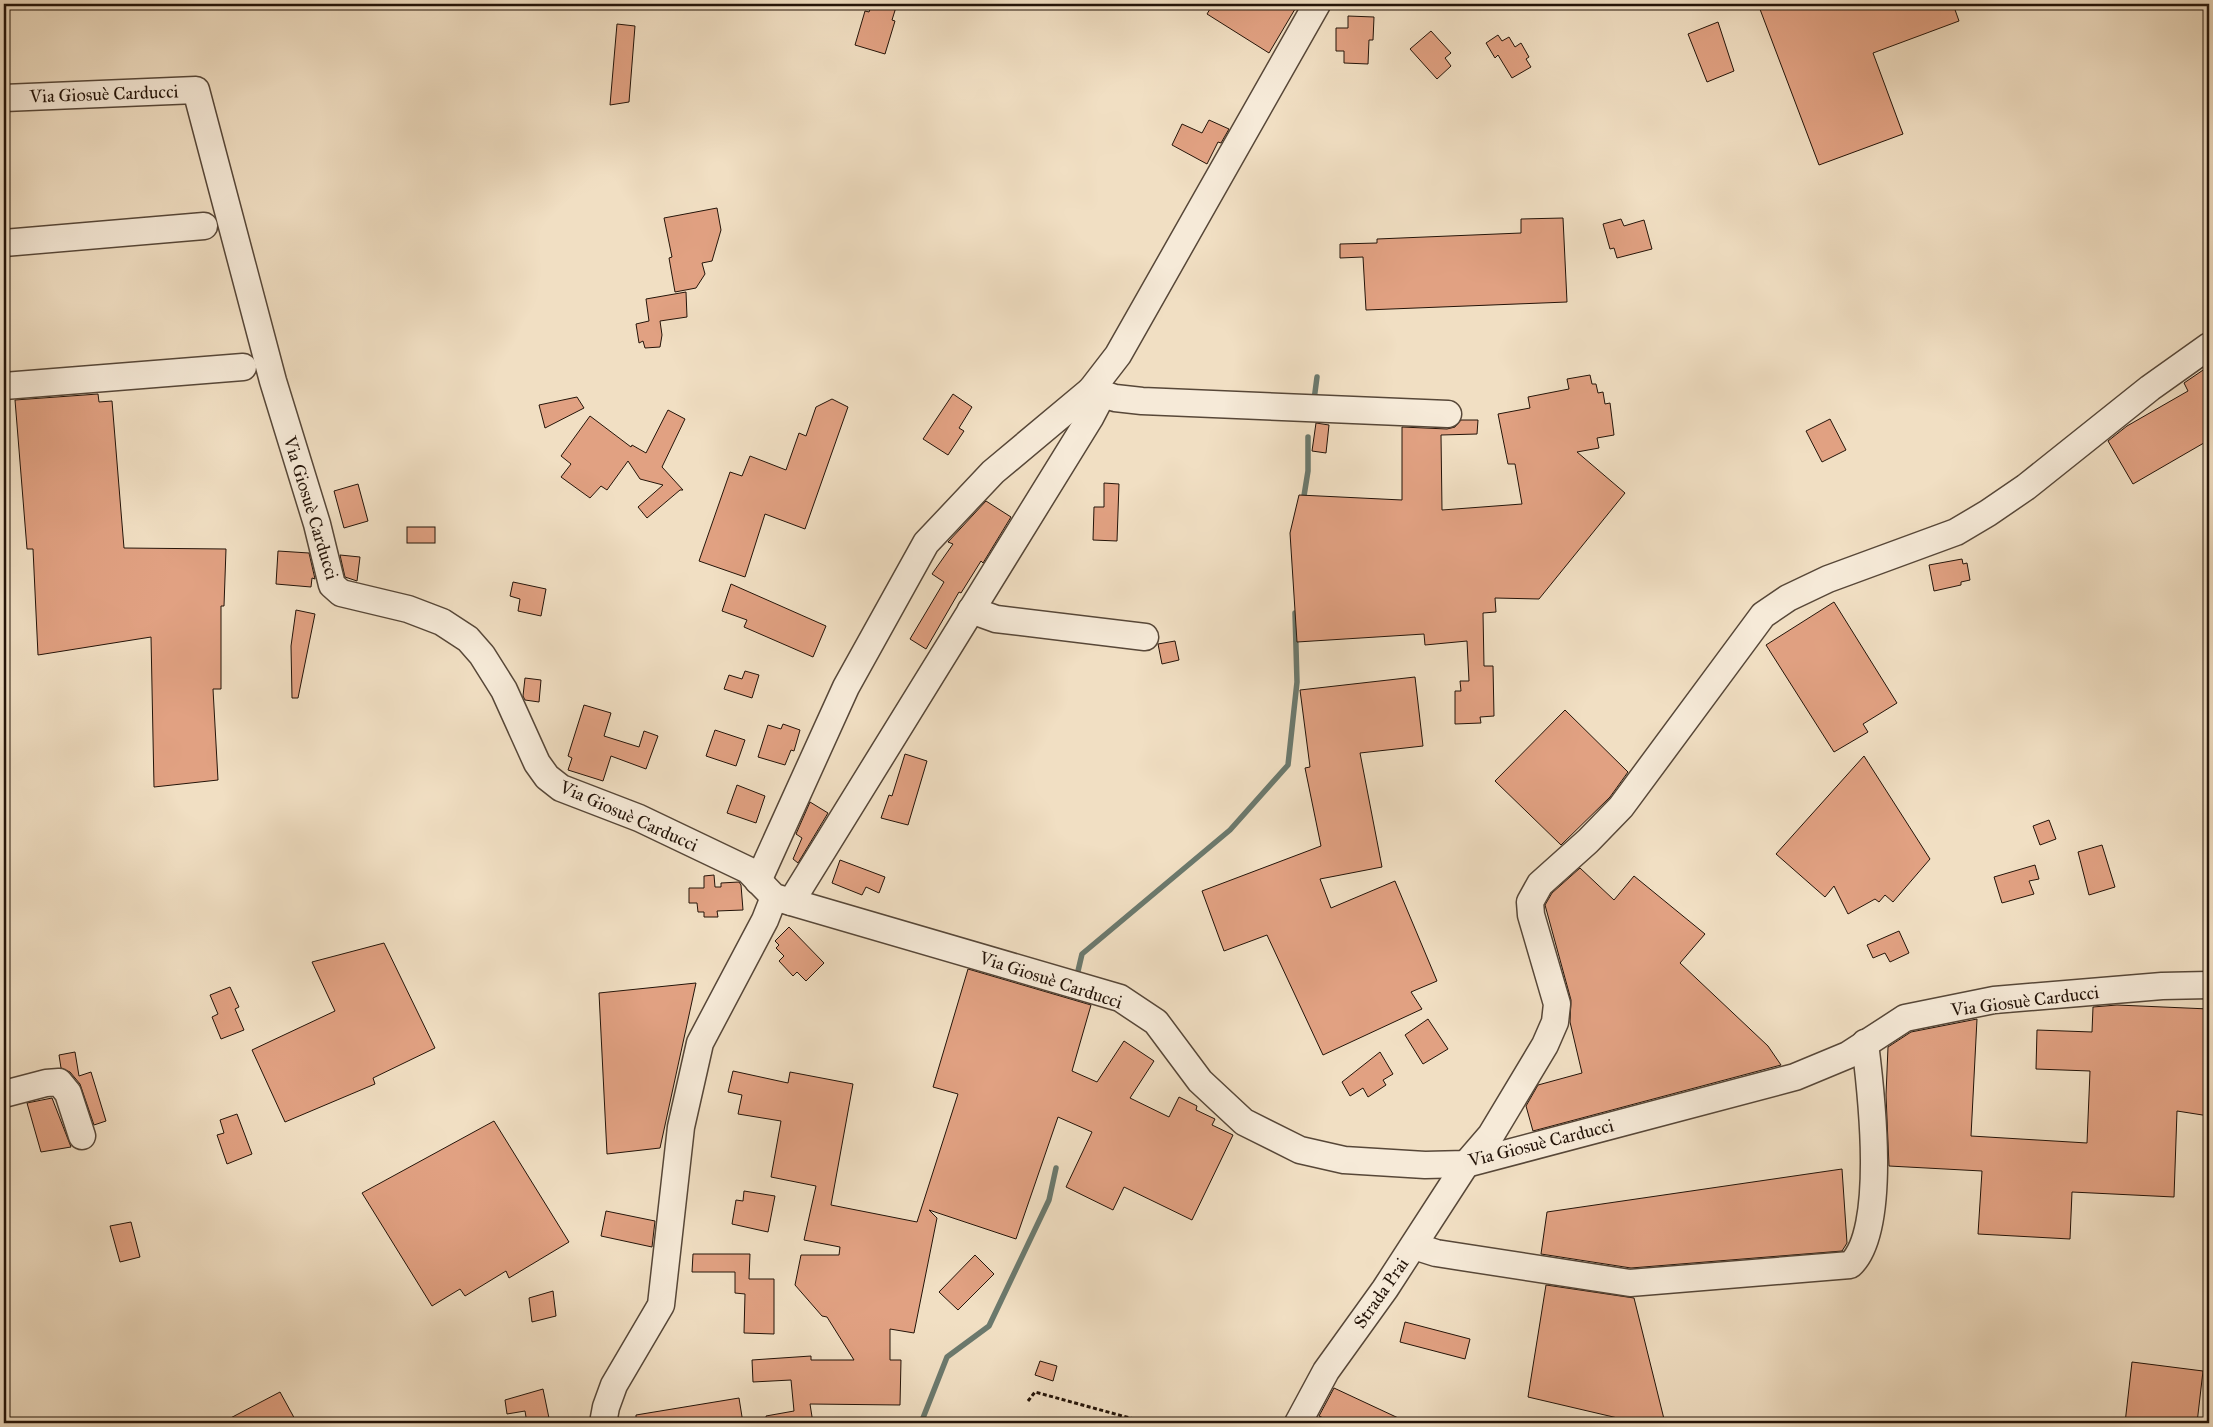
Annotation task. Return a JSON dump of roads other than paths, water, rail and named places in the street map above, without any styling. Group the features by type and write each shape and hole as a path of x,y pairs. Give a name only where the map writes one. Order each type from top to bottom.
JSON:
{"street":[{"path":"774,893 971,610 1090,418 1096,392 1317,4"},
{"name":"Via Giosuè Carducci","path":"4,98 196,90 273,380 317,524 332,585 341,593 417,612 442,622 468,638 482,655 504,690 537,763 546,777 562,788 639,818 748,870 774,893 1120,998 1156,1022 1200,1081 1244,1122 1300,1150 1344,1160 1425,1165 1466,1164 1796,1077 1848,1055 1904,1018 1994,1000 2162,986 2209,985"},
{"path":"4,243 204,226"},
{"name":"Strada Prai","path":"1298,1423 1326,1371 1414,1246 1466,1164 1491,1135 1545,1045 1555,1022 1557,1004 1530,915 1530,902 1534,893 1540,884 1588,841 1621,807 1763,615 1788,598 1828,579 1956,532 1988,513 2026,487 2150,388 2209,346"},
{"path":"4,386 242,367"},
{"path":"603,1423 606,1406 614,1385 661,1305 680,1127 700,1044 765,920 846,687 926,543 993,472 1096,392 1142,401 1448,414"},
{"path":"971,610 996,619 1145,637"},
{"path":"1414,1246 1436,1254 1630,1283 1850,1265 1858,1258 1863,1247 1872,1212 1874,1192 1870,1086 1865,1043"},
{"path":"4,1094 46,1083 59,1082 68,1093 82,1136"}],"waterway":[{"path":"1314,400 1317,377"},
{"path":"1303,502 1308,471 1308,437"},
{"path":"1078,971 1082,954 1230,830 1288,765 1297,682 1295,613"},
{"path":"921,1423 947,1357 989,1326 1049,1200 1056,1168"}]}
